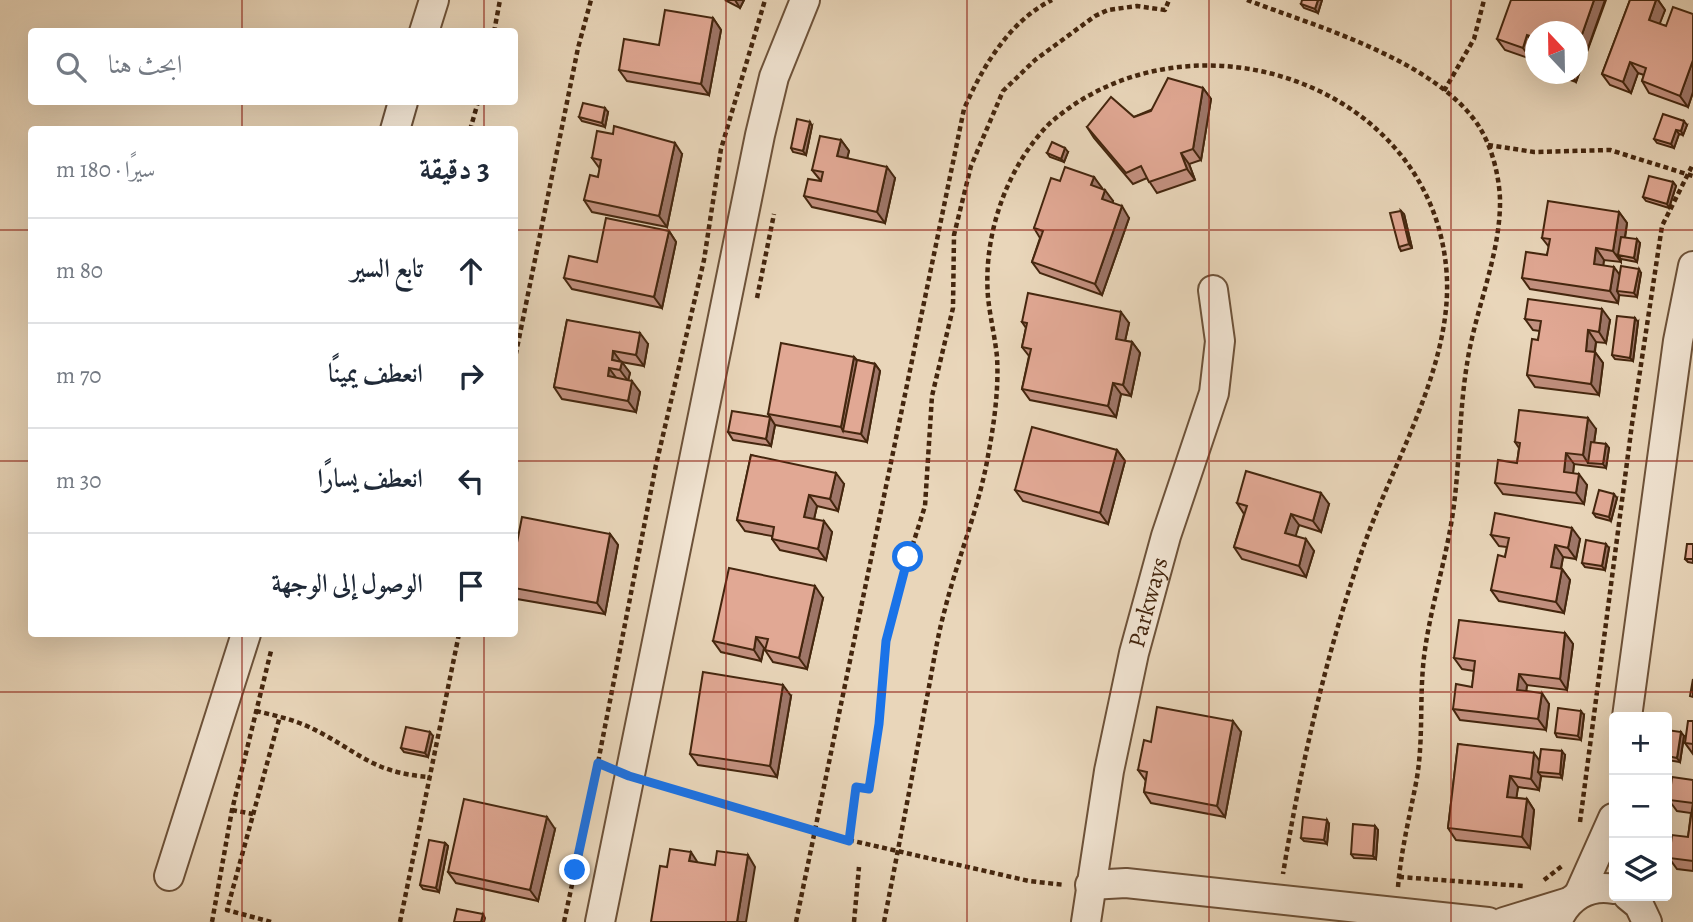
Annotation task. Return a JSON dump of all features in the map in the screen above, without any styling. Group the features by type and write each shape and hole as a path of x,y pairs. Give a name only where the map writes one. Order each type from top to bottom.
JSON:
{"street":[{"path":"425,28 434,0"},
{"path":"600,922 760,135 774,77 805,0"},
{"path":"396,126 402,105"},
{"path":"1628,712 1678,341 1693,266"},
{"name":"Parkways","path":"1086,922 1109,771 1138,641 1167,536 1214,393 1220,341 1213,290"},
{"path":"169,876 245,637"},
{"path":"1568,906 1609,830"},
{"path":"1090,885 1126,883 1488,922"},
{"path":"1504,922 1568,906 1599,888 1609,890"},
{"path":"1634,901 1639,905 1647,922"}],"path":[{"path":"495,28 500,0"},
{"path":"518,343 578,48 591,0"},
{"path":"564,922 656,465 704,260 721,149 765,0"},
{"path":"849,841 856,787 869,789 889,630 925,506 932,396 953,308 954,235 971,166 1003,91 1035,60 1095,16 1122,7 1165,10 1169,0"},
{"path":"1247,0 1392,57 1444,91 1479,127 1488,144 1498,180 1498,219 1470,343 1453,514 1426,639 1419,697 1420,750 1401,846 1396,912"},
{"path":"1444,91 1474,39 1484,0"},
{"path":"796,922 964,110 975,84 1000,45 1025,19 1048,1"},
{"path":"471,126 477,105"},
{"path":"1488,144 1534,152 1610,150 1691,175"},
{"path":"1579,828 1632,424 1662,226 1691,175 1693,164"},
{"path":"400,922 459,637"},
{"path":"212,922 232,810 273,646"},
{"path":"256,711 280,716 316,731 373,765 391,772 430,777"},
{"path":"271,922 227,910 280,716"},
{"path":"598,763 629,776 849,841 1029,881 1090,885"},
{"path":"232,810 253,814"},
{"path":"1541,882 1567,860"},
{"path":"854,922 859,867"},
{"path":"1399,877 1532,887"}],"building":[{"path":"1302,0 1318,0 1315,9 1301,4"},
{"path":"1511,0 1594,0 1587,21 1525,21 1523,48 1497,39"},
{"path":"1630,0 1656,0 1649,20 1666,26 1673,7 1693,14 1693,60 1680,96 1642,81 1646,68 1630,62 1623,82 1602,74"},
{"path":"665,10 713,18 701,84 619,70 624,39 659,45"},
{"path":"1168,78 1203,88 1193,149 1181,153 1187,169 1149,182 1141,166 1126,173 1087,127 1111,97 1134,117 1151,111"},
{"path":"583,103 605,108 602,123 579,117"},
{"path":"1663,114 1684,121 1681,131 1676,130 1671,144 1654,139"},
{"path":"797,119 810,122 803,151 791,148"},
{"path":"614,126 675,143 659,216 584,200 590,175 598,177 601,160 592,158 597,131 613,134"},
{"path":"820,136 841,140 837,156 887,167 877,212 804,196 808,179 821,181 823,172 812,170"},
{"path":"1052,142 1065,148 1061,159 1047,153"},
{"path":"1065,167 1094,177 1091,185 1105,190 1102,199 1122,206 1095,284 1032,262 1043,231 1034,228 1051,178 1060,181"},
{"path":"1649,176 1673,182 1667,204 1643,197"},
{"path":"1548,201 1619,212 1613,251 1596,248 1594,264 1614,267 1610,291 1522,278 1526,252 1547,255 1550,239 1542,238"},
{"path":"1401,211 1409,244 1399,247 1390,213"},
{"path":"606,218 669,231 654,297 564,278 569,256 597,262"},
{"path":"1621,237 1637,239 1634,258 1618,255"},
{"path":"1621,266 1639,269 1634,293 1617,291"},
{"path":"1028,293 1121,312 1116,339 1132,342 1123,385 1113,383 1108,406 1022,389 1031,349 1022,347 1027,323 1022,322"},
{"path":"1528,299 1602,309 1599,332 1588,330 1586,351 1595,352 1591,384 1527,375 1532,339 1538,340 1541,321 1525,319"},
{"path":"1617,316 1635,318 1630,358 1612,355"},
{"path":"567,320 640,333 636,355 613,351 612,360 622,362 620,370 609,368 608,376 632,381 628,401 554,387"},
{"path":"781,343 854,357 841,427 768,414"},
{"path":"857,360 875,364 861,434 843,431"},
{"path":"1519,410 1588,418 1583,455 1566,453 1564,472 1579,474 1576,493 1495,483 1498,460 1517,463 1520,443 1515,442"},
{"path":"732,411 770,417 766,439 728,432"},
{"path":"1032,427 1117,450 1100,513 1015,490"},
{"path":"1591,442 1606,444 1603,464 1588,463"},
{"path":"751,455 836,473 830,499 809,495 804,517 824,521 818,549 772,539 774,527 737,520"},
{"path":"1246,471 1321,493 1313,521 1291,514 1285,533 1306,539 1299,566 1234,547 1247,506 1237,503"},
{"path":"1599,490 1614,494 1609,517 1593,513"},
{"path":"1495,513 1572,528 1568,548 1555,545 1551,567 1562,569 1556,602 1491,590 1498,555 1505,557 1509,538 1491,535"},
{"path":"522,517 610,534 597,603 518,589 518,538"},
{"path":"1586,540 1606,544 1602,566 1582,563"},
{"path":"1687,544 1693,544 1693,559 1685,559"},
{"path":"729,568 815,586 799,658 765,650 768,639 756,637 754,650 713,641"},
{"path":"1459,620 1565,633 1560,679 1519,674 1517,690 1542,693 1538,719 1453,709 1456,684 1472,687 1475,661 1454,658"},
{"path":"703,672 783,685 770,766 690,754"},
{"path":"1157,707 1233,721 1217,806 1144,792 1147,772 1138,770 1144,740 1151,742"},
{"path":"1558,708 1581,711 1578,736 1555,733"},
{"path":"1688,721 1693,721 1693,744 1685,743"},
{"path":"406,727 430,732 425,753 401,748"},
{"path":"1672,731 1681,732 1677,758 1672,757"},
{"path":"1458,744 1534,753 1531,779 1510,776 1507,797 1527,799 1522,837 1448,828"},
{"path":"1541,749 1562,751 1560,774 1538,772"},
{"path":"1672,777 1693,780 1693,803 1672,800"},
{"path":"464,799 547,817 530,890 448,872"},
{"path":"1693,803 1693,861 1672,858 1672,835 1688,837"},
{"path":"1303,817 1327,820 1324,840 1301,838"},
{"path":"1353,824 1375,826 1373,856 1351,854"},
{"path":"429,840 445,843 436,888 420,885"},
{"path":"670,849 691,852 689,861 715,865 717,851 748,855 737,922 651,922 660,866 667,867"},
{"path":"457,909 483,914 481,922 454,922"}],"route":[{"path":"575,870 598,763 629,776 849,841 856,787 869,789 879,724 886,641 908,557"}]}
